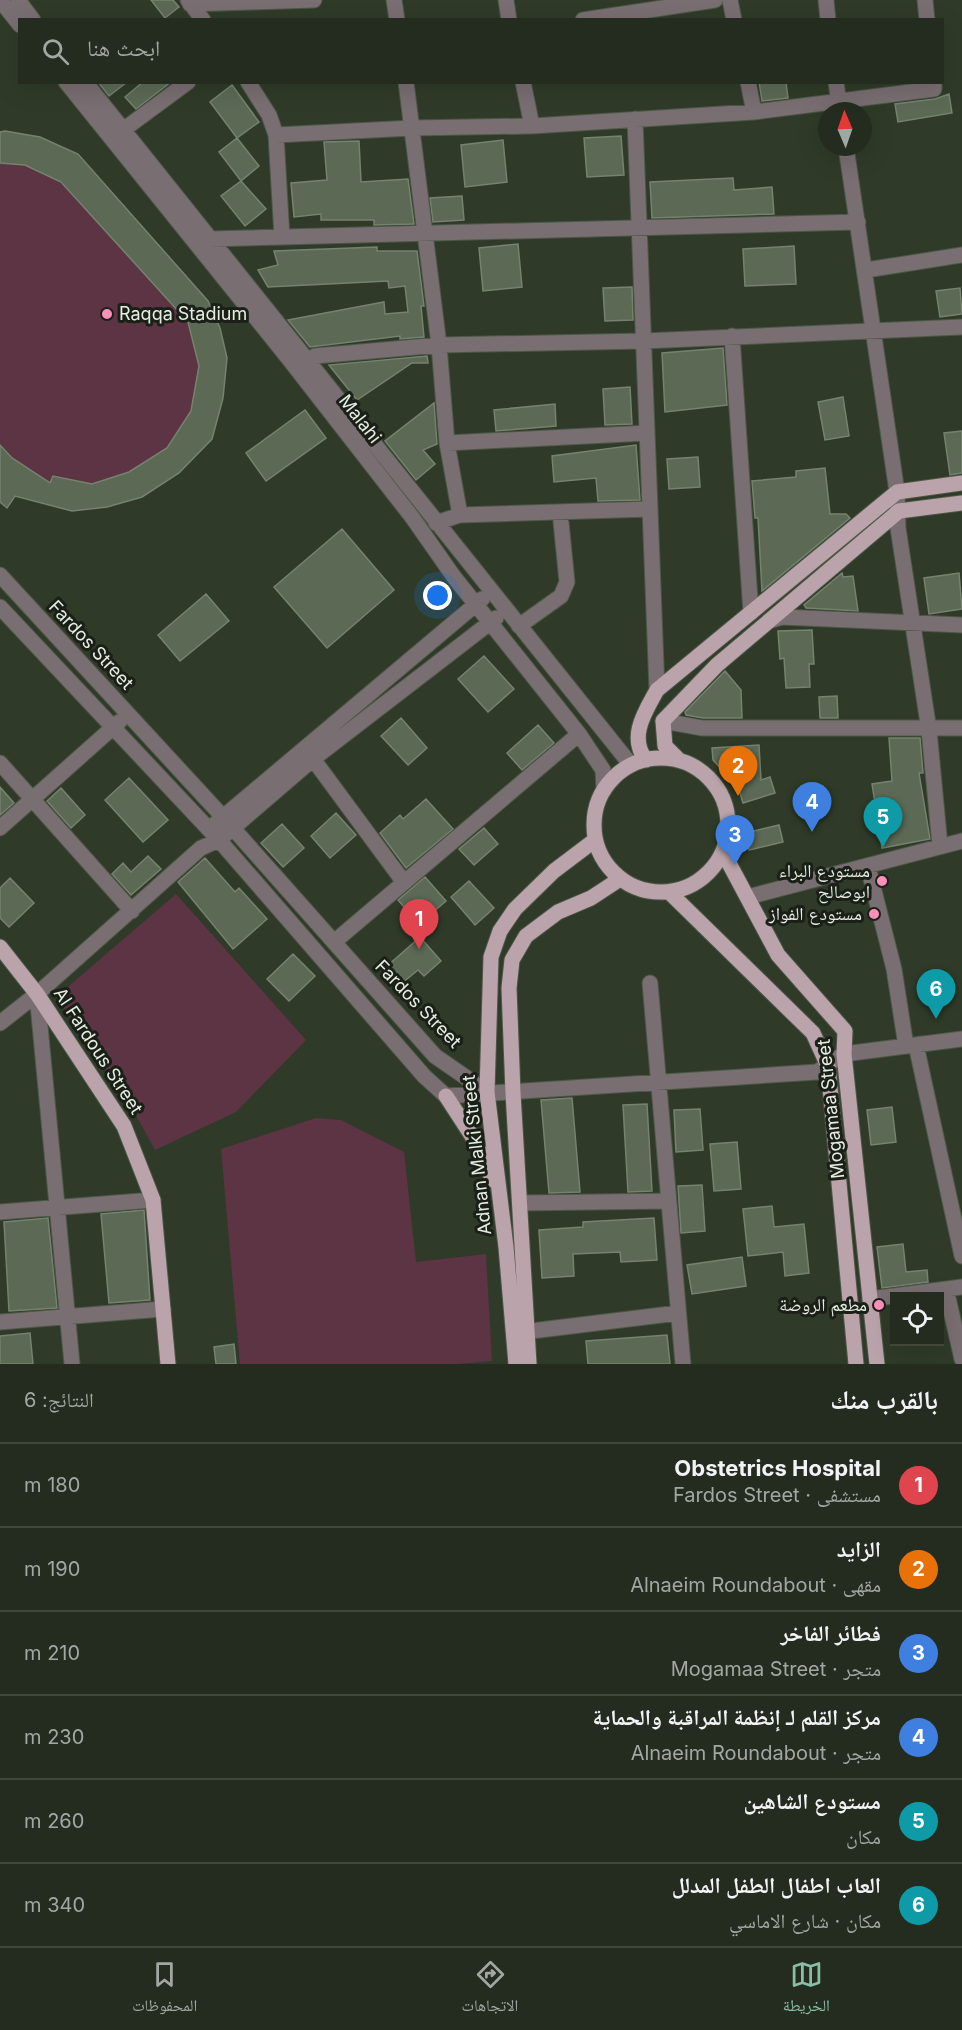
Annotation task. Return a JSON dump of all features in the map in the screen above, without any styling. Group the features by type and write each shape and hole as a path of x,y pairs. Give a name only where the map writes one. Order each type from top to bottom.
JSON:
{"main road":[{"path":"638,763 638,726 657,690 897,492 962,483"},
{"path":"678,759 638,763 616,776 604,790 597,806 594,823 595,840 605,861 620,879 652,892 669,892 701,879 714,867 723,852 728,834 728,815 722,797 712,781 697,769 678,759 665,746 663,721 717,665 899,511 962,503"},
{"path":"704,651 717,665"},
{"name":"Adnan Malki Street","path":"529,1364 520,1333 498,1192 487,1092 491,957 500,931 515,909 554,871 595,840"},
{"name":"Mogamaa Street","path":"723,852 778,955 845,1031 844,1054 877,1364"},
{"name":"Adnan Malki Street","path":"516,1364 520,1333 520,1203 509,988 512,960 526,936 558,912 591,898 620,879"},
{"name":"Mogamaa Street","path":"669,892 813,1033 828,1066 856,1364"},
{"name":"Al Fardous Street","path":"0,946 38,994 124,1126 153,1200 168,1364"},
{"path":"446,1096 472,1136 498,1192"}],"street":[{"path":"0,0 18,22"},
{"path":"18,0 32,18"},
{"path":"189,2 314,0"},
{"path":"394,0 397,18"},
{"path":"506,0 509,18"},
{"path":"596,18 715,0"},
{"path":"730,0 734,18"},
{"path":"826,0 828,18"},
{"path":"925,0 927,18"},
{"path":"189,2 201,18"},
{"name":"Malahi","path":"68,84 289,359 475,603 579,734 603,770 604,790"},
{"name":"Malahi","path":"87,84 436,524 493,591 519,626 638,763"},
{"path":"123,130 185,84"},
{"path":"249,84 269,115 276,135 282,237"},
{"path":"406,84 439,345 447,443 460,515"},
{"path":"523,84 532,126"},
{"path":"748,84 754,112"},
{"path":"836,84 839,102"},
{"path":"866,102 934,89 934,84"},
{"path":"276,135 412,128 532,126 818,108"},
{"path":"635,119 657,690"},
{"path":"847,156 866,270 897,492 898,528 929,730 940,846"},
{"path":"209,239 639,230 858,222"},
{"path":"866,270 962,255"},
{"path":"307,361 315,356 439,345 644,341 962,327"},
{"path":"732,336 751,612"},
{"path":"447,443 647,433"},
{"path":"436,524 460,515 650,509"},
{"path":"519,626 561,596 567,582 560,512"},
{"name":"Fardos Street","path":"0,575 228,823 435,1056 487,1092"},
{"path":"0,599 11,587"},
{"path":"0,1023 38,994 475,603 493,591"},
{"path":"0,607 112,729 214,835 424,1076 446,1096 817,1072 844,1054 962,1039"},
{"path":"228,823 507,610"},
{"path":"770,621 782,617 962,625"},
{"path":"0,828 128,714"},
{"path":"663,721 702,728 929,730 962,728"},
{"path":"334,942 403,881 579,734"},
{"path":"313,759 403,881"},
{"path":"0,763 132,911"},
{"path":"748,897 962,841"},
{"path":"868,867 962,1256"},
{"path":"650,983 683,1364"},
{"path":"38,994 72,1364"},
{"path":"0,1212 153,1200"},
{"path":"520,1203 668,1201"},
{"path":"870,1299 962,1287"},
{"path":"946,1289 962,1359"},
{"path":"0,1322 164,1309"},
{"path":"520,1333 678,1313"}],"shaded area":[{"name":"Raqqa Stadium","path":"5,131 78,154 208,301 220,328 212,439 72,511 16,496 7,508 0,502 0,132"},
{"path":"176,894 306,1040 236,1112 155,1150 128,1101 56,997"},
{"path":"316,1118 341,1120 404,1152 416,1262 486,1254 492,1361 458,1364 240,1364 221,1149"}],"building":[{"path":"151,0 173,0 179,7 165,18"},
{"path":"100,84 124,84 109,96"},
{"path":"141,84 168,84 136,109 125,97"},
{"path":"759,84 786,84 788,98 762,101"},
{"path":"232,85 259,122 237,138 210,102"},
{"path":"949,94 952,113 898,122 895,104 935,99"},
{"path":"0,132 40,137 78,154 208,301 220,328 227,358 223,398 212,439 179,473 142,497 107,507 72,511 15,496 7,508 0,502 0,445 12,458 50,483 53,476 92,484 129,472 167,448 191,411 199,366 188,322 61,182 25,165 0,163"},
{"path":"621,136 624,175 587,177 584,138"},
{"path":"237,138 259,166 241,181 219,152"},
{"path":"503,140 507,182 465,187 461,145"},
{"path":"359,141 361,182 408,179 414,224 374,225 374,220 321,220 321,214 294,217 291,183 327,180 324,142"},
{"path":"733,178 734,190 772,187 774,214 652,218 650,182"},
{"path":"241,181 266,209 245,226 221,196"},
{"path":"462,196 464,220 433,222 430,198"},
{"path":"518,244 522,287 483,291 479,248"},
{"path":"794,246 796,284 745,286 743,249"},
{"path":"377,247 377,251 417,251 424,306 421,306 424,337 400,339 400,336 310,347 288,320 384,302 385,314 408,312 405,286 389,288 388,281 268,287 258,270 278,265 274,251"},
{"path":"632,287 633,320 605,321 603,288"},
{"path":"960,288 962,314 940,317 936,291"},
{"path":"723,348 727,405 665,412 662,353"},
{"path":"427,356 428,363 412,363 357,400 329,365"},
{"path":"630,387 632,424 605,425 603,389"},
{"path":"843,397 849,436 825,440 818,402"},
{"path":"434,403 437,444 423,450 435,464 416,480 385,441"},
{"path":"555,404 556,426 496,431 494,410"},
{"path":"305,410 326,438 266,481 246,453"},
{"path":"962,431 962,473 950,475 944,433"},
{"path":"636,445 640,500 598,501 596,478 554,482 552,456"},
{"path":"698,457 700,487 669,489 667,459"},
{"path":"825,468 830,514 846,514 850,518 762,591 758,518 755,518 752,481 796,477 796,471"},
{"path":"342,529 394,590 327,648 274,587"},
{"path":"842,573 843,577 853,576 858,611 806,608 804,605"},
{"path":"959,573 962,609 929,614 924,578"},
{"path":"206,594 229,621 180,661 158,635"},
{"path":"812,630 814,664 809,664 810,687 786,688 784,658 780,659 778,631"},
{"path":"484,656 514,689 488,712 458,679"},
{"path":"725,671 741,690 742,718 703,718 686,715 685,712"},
{"path":"837,696 838,718 820,718 819,697"},
{"path":"401,718 427,748 408,765 381,736"},
{"path":"538,725 554,743 522,770 507,753"},
{"path":"889,738 920,738 923,773 919,773 930,839 882,848 872,784 892,781"},
{"path":"759,745 761,780 770,777 775,793 743,803 738,787 713,760 712,748"},
{"path":"129,778 168,820 143,842 105,800"},
{"path":"0,787 14,803 0,815"},
{"path":"61,788 85,815 71,828 47,801"},
{"path":"426,799 453,829 406,868 380,833 400,815 403,819"},
{"path":"336,813 356,835 330,858 311,836"},
{"path":"282,824 304,848 283,867 261,843"},
{"path":"779,825 783,842 749,850 745,833"},
{"path":"484,828 498,844 474,865 459,849"},
{"path":"148,856 161,869 131,895 112,874 123,863 131,872"},
{"path":"205,858 235,892 239,888 267,919 233,949 178,882"},
{"path":"425,877 446,901 419,924 398,900"},
{"path":"10,878 34,903 9,927 0,918 0,888"},
{"path":"469,881 494,908 475,925 451,897"},
{"path":"420,937 441,961 424,976 418,970 401,984 386,967"},
{"path":"293,954 315,976 289,1001 267,979"},
{"path":"572,1098 580,1192 549,1193 541,1100"},
{"path":"647,1104 652,1191 628,1192 623,1105"},
{"path":"892,1107 896,1142 871,1145 867,1110"},
{"path":"700,1109 703,1150 676,1152 674,1110"},
{"path":"737,1142 741,1189 714,1191 710,1144"},
{"path":"702,1185 705,1231 681,1233 678,1186"},
{"path":"772,1206 774,1227 804,1224 809,1273 785,1276 783,1252 748,1256 743,1209"},
{"path":"144,1210 150,1300 109,1303 101,1214"},
{"path":"48,1218 57,1308 9,1311 4,1222"},
{"path":"654,1218 657,1260 621,1262 620,1252 573,1254 574,1276 542,1278 539,1230 583,1227 583,1222"},
{"path":"903,1244 906,1272 927,1270 928,1282 882,1288 877,1247"},
{"path":"742,1257 746,1286 692,1294 687,1265"},
{"path":"30,1333 33,1364 0,1364 0,1336"},
{"path":"667,1335 670,1364 588,1364 586,1341"},
{"path":"234,1344 236,1364 216,1364 214,1347"}],"place":[{"name":"Raqqa Stadium","path":"107,314"},
{"name":"الزايد","path":"738,796"},
{"name":"مركز القلم لـ إنظمة المراقبة والحماية","path":"812,832"},
{"name":"مستودع الشاهين","path":"883,847"},
{"name":"فطائر الفاخر","path":"735,865"},
{"name":"مستودع البراء ابوصالح","path":"882,881"},
{"name":"مستودع الفواز","path":"874,914"},
{"name":"Obstetrics Hospital","path":"419,949"},
{"name":"العاب اطفال الطفل المدلل","path":"936,1019"},
{"name":"مطعم الروضة","path":"879,1305"}]}
